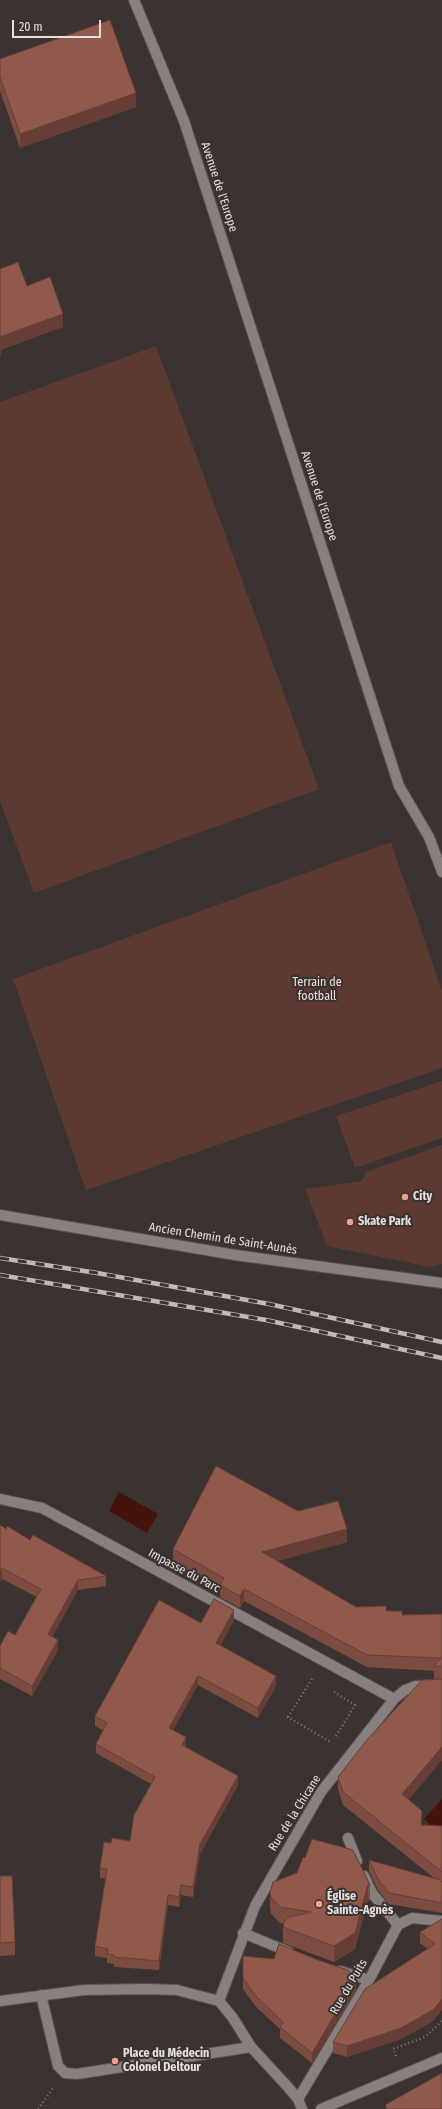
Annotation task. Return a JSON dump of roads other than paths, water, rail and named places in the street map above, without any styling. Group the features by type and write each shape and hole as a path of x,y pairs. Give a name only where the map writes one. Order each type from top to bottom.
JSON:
{"street":[{"name":"Avenue de l'Europe","path":"134,0 184,121 399,786 429,837 442,872"},
{"name":"Ancien Chemin de Saint-Aunès","path":"0,1215 234,1255 442,1283"},
{"name":"Impasse du Parc","path":"0,1499 42,1508 394,1699"},
{"name":"Rue de la Chicane","path":"219,2001 254,1906 321,1792 394,1699 405,1690 416,1686 442,1685"},
{"path":"348,1838 372,1893 398,1925 412,1918 442,1921"},
{"name":"Rue du Puits","path":"298,2099 369,1980 398,1925"},
{"path":"243,1933 301,1957"},
{"path":"327,1967 369,1980"},
{"path":"0,2000 84,1990 177,1990 219,2001 233,2018 251,2047 298,2099 302,2109"},
{"path":"41,1995 58,2066 65,2072 77,2074 251,2047"},
{"path":"321,2109 442,2058"}],"railway":[{"path":"0,1258 97,1273 269,1304 442,1342"},
{"path":"0,1275 266,1320 442,1358"}],"place":[{"name":"City","path":"405,1197"},
{"name":"Skate Park","path":"350,1222"},
{"name":"Église Sainte-Agnès","path":"319,1904"},
{"name":"Place du Médecin Colonel Deltour","path":"115,2061"}],"park label":[{"name":"Terrain de football","path":"317,990"}]}
